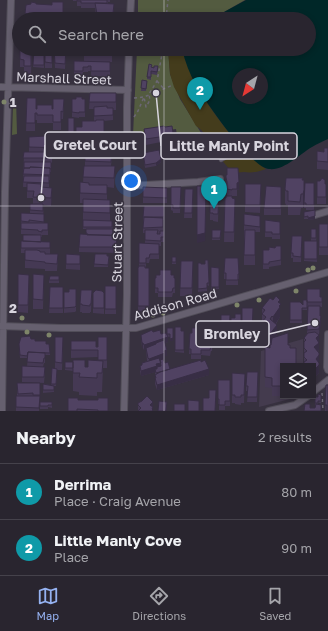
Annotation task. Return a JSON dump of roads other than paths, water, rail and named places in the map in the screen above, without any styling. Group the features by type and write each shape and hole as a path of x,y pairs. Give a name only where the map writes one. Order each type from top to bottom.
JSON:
{"street":[{"path":"2,411 2,326 11,0"},
{"path":"130,12 131,0"},
{"name":"Stuart Street","path":"124,411 129,56"},
{"name":"Marshall Street","path":"0,87 128,90"},
{"path":"128,186 198,182 220,179"},
{"path":"315,216 328,212"},
{"name":"Addison Road","path":"2,326 136,328 328,272"},
{"path":"328,334 328,370"},
{"path":"316,390 328,380"},
{"path":"269,411 295,405 304,399"}],"lane":[{"path":"221,160 255,141"}],"place":[{"name":"Little Manly Point","path":"156,93"},
{"name":"Little Manly Cove","path":"200,110"},
{"name":"Gretel Court","path":"41,198"},
{"name":"Derrima","path":"214,209"},
{"name":"Bromley","path":"315,323"}]}
